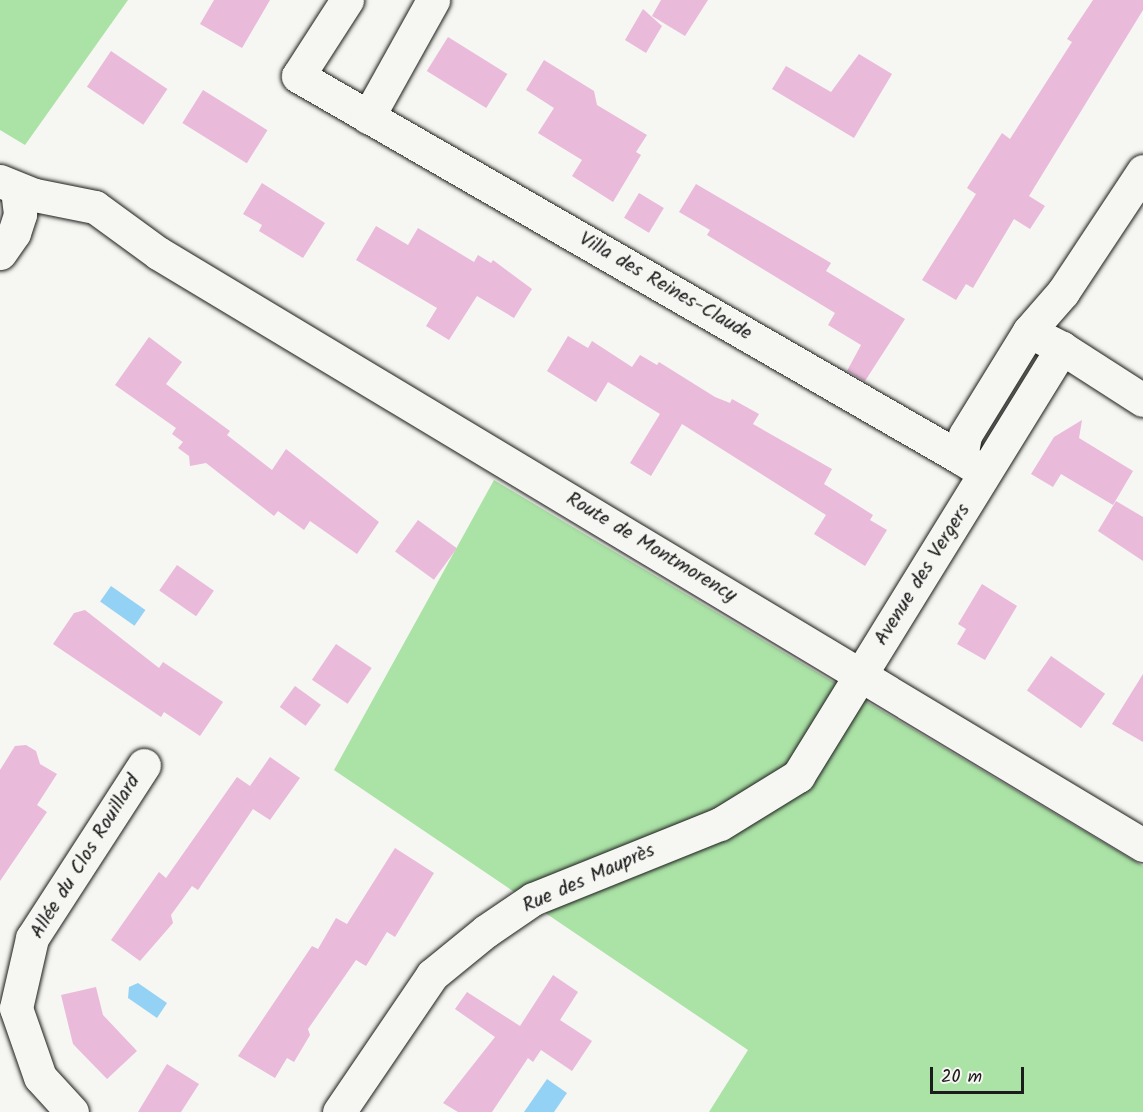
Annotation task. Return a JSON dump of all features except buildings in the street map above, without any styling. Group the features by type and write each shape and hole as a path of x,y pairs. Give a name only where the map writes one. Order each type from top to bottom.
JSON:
{"street":[{"name":"Villa des Reines-Claude","path":"347,0 298,76 974,466"},
{"path":"368,117 433,0"},
{"name":"Avenue des Vergers","path":"974,466 964,435 1029,331 1063,292 1143,171"},
{"path":"0,253 14,233 9,198"},
{"name":"Route de Montmorency","path":"9,198 76,220 158,253 1143,845"},
{"path":"1029,331 1062,348 1143,400"},
{"name":"Avenue des Vergers","path":"860,676 974,466 1062,348"},
{"name":"Rue des Mauprès","path":"339,1112 432,975 533,900 720,824 798,776 860,676"},
{"name":"Allée du Clos Rouillard","path":"72,1112 40,1077 16,1008 32,938 144,765"}],"green space":[{"path":"0,0 128,0 25,145 0,130"},
{"path":"494,480 1143,866 1143,1112 709,1112 748,1050 334,770"}],"water":[{"path":"111,586 145,610 135,626 100,602"},
{"path":"138,983 167,1003 157,1018 128,998 129,987"},
{"path":"547,1079 567,1093 554,1112 524,1112"}]}
